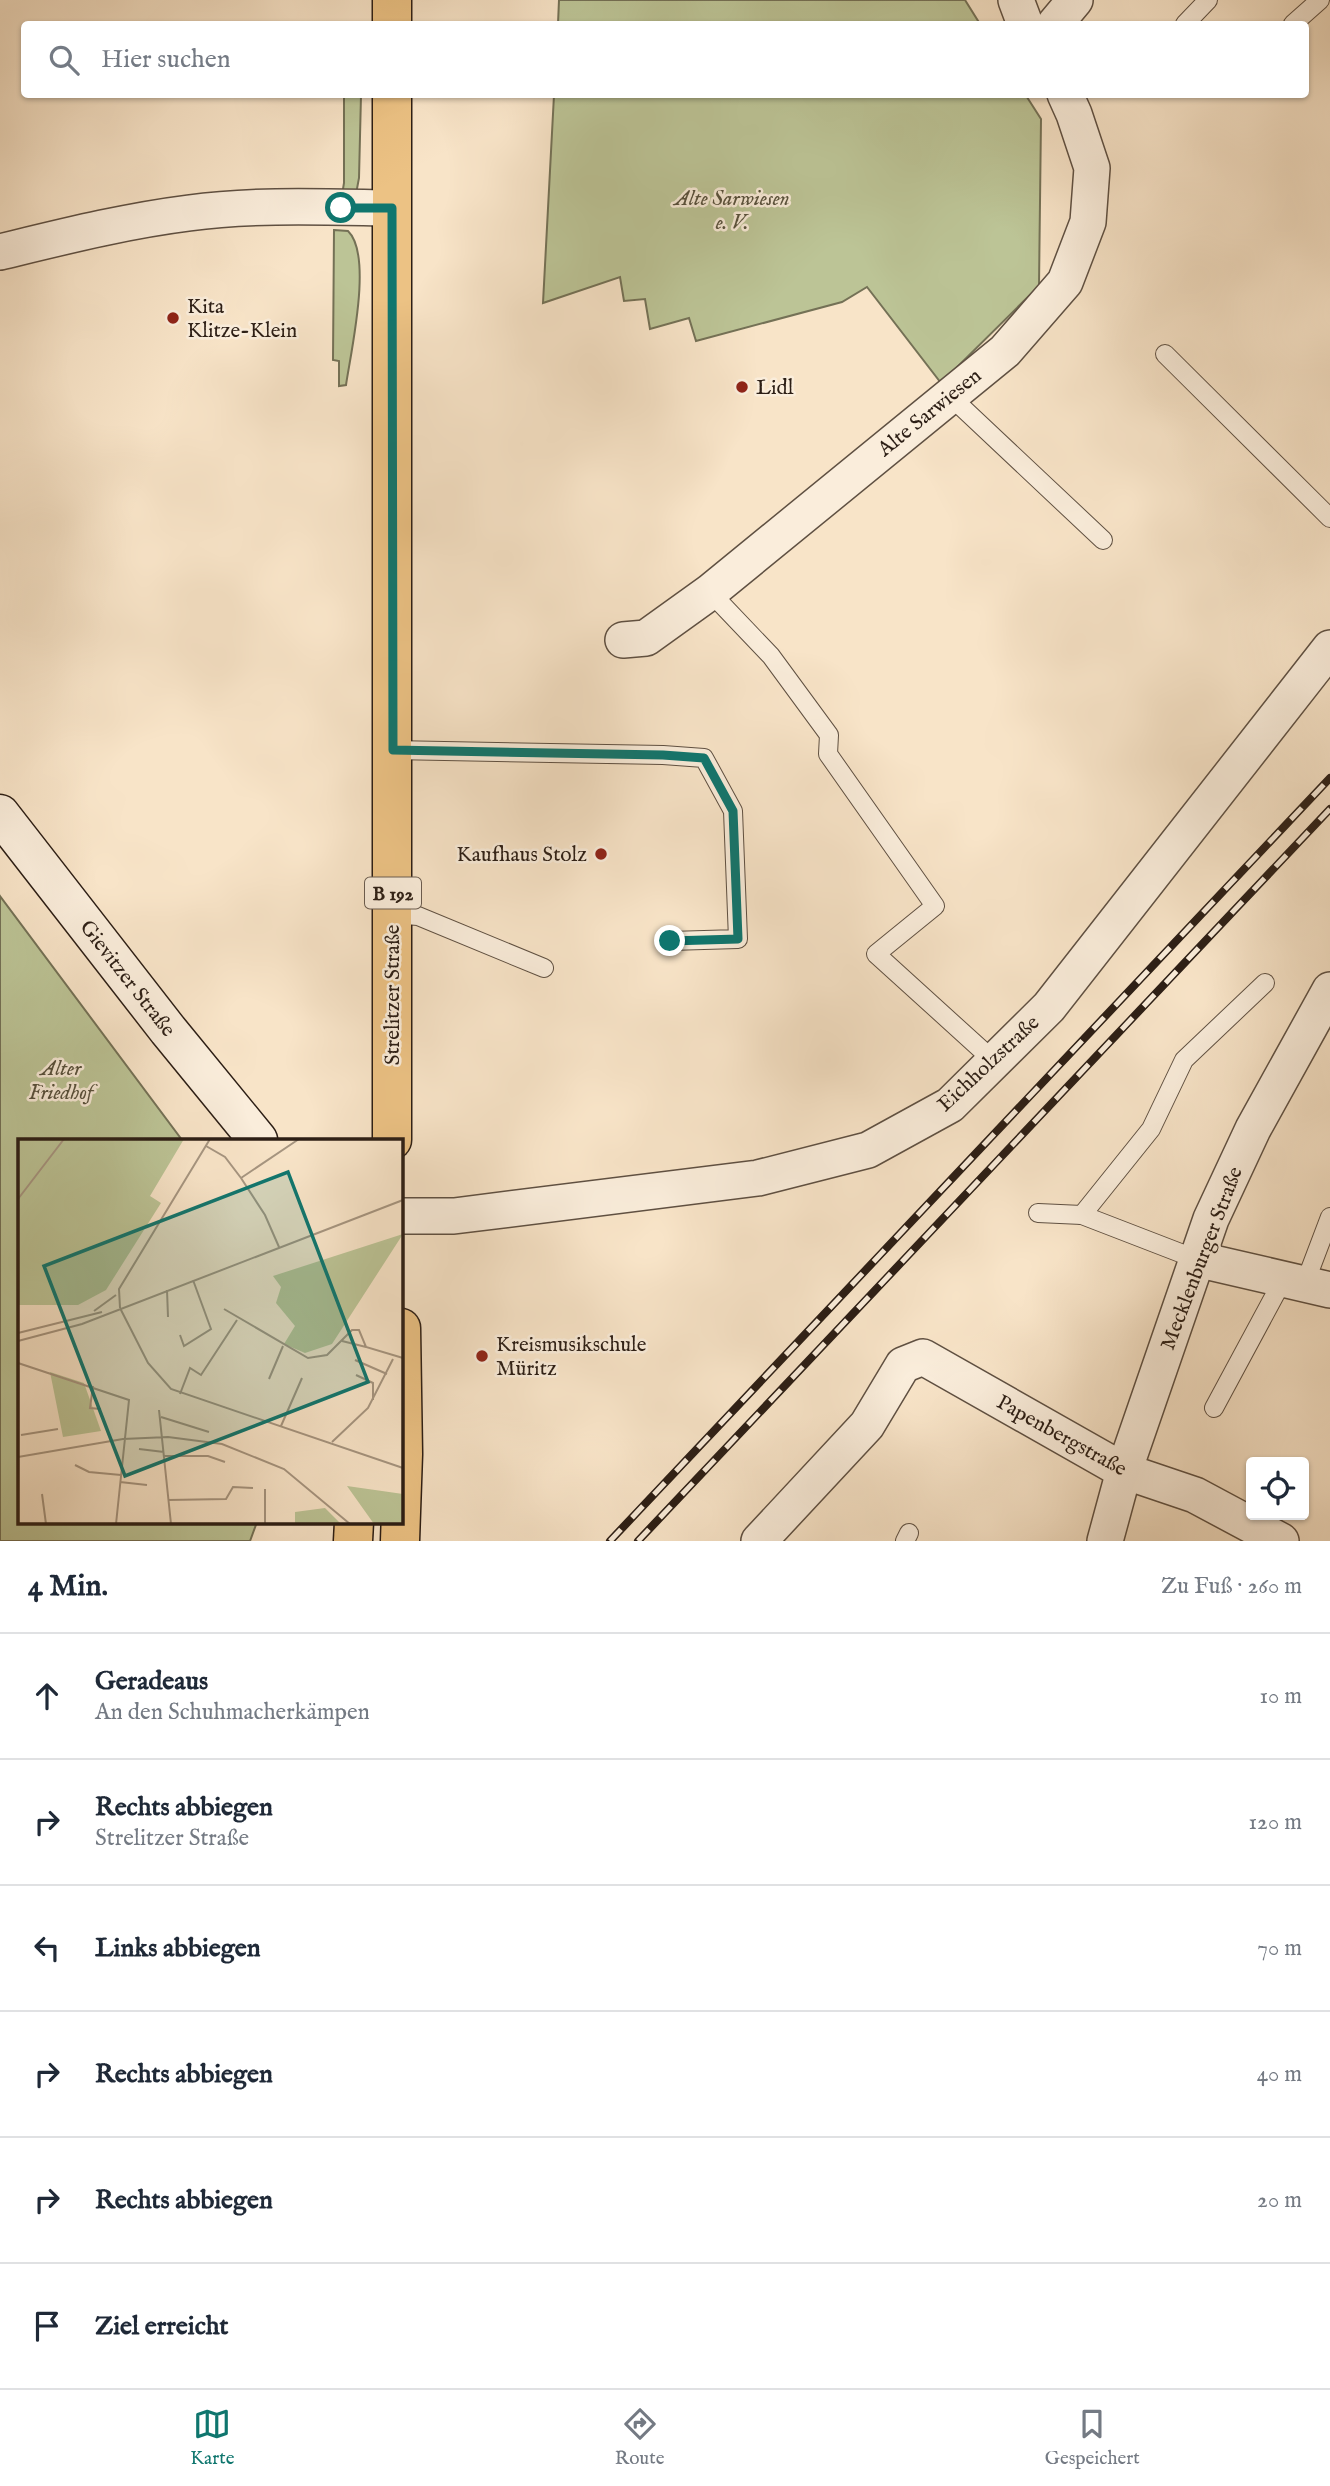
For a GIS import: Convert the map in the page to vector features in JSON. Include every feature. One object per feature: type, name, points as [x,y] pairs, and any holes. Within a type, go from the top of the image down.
[{"type":"main road","points":[[392,0],[392,21]]},
{"type":"main road","name":"Strelitzer Straße","points":[[392,98],[392,1139]]},
{"type":"main road","name":"Gievitzer Straße","points":[[0,814],[168,1030],[257,1139]]},
{"type":"main road","points":[[402,1391],[402,1483]]},
{"type":"street","points":[[1016,0],[1024,21]]},
{"type":"street","points":[[1057,21],[1074,0]]},
{"type":"street","name":"Alte Sarwiesen","points":[[622,640],[646,638],[710,592],[1005,351],[1065,282],[1088,222],[1092,168],[1067,98]]},
{"type":"street","points":[[0,252],[189,213],[233,209],[392,208]]},
{"type":"street","name":"Eichholzstraße","points":[[402,1216],[454,1216],[758,1178],[869,1150],[950,1105],[1049,1007],[1330,648]]},
{"type":"street","name":"Mecklenburger Straße","points":[[1105,1541],[1124,1471],[1211,1219],[1253,1129],[1330,990]]},
{"type":"street","points":[[1196,1259],[1306,1284]]},
{"type":"street","name":"Papenbergstraße","points":[[771,1537],[867,1425],[902,1365],[923,1357],[1124,1471],[1195,1496],[1281,1541]]},
{"type":"lane","points":[[1188,21],[1209,0]]},
{"type":"lane","points":[[1296,21],[1320,0]]},
{"type":"lane","points":[[1165,354],[1330,518]]},
{"type":"lane","points":[[950,396],[1103,540]]},
{"type":"lane","points":[[710,592],[771,656],[829,735],[828,754],[935,906],[876,954],[995,1062]]},
{"type":"lane","points":[[393,750],[704,758],[733,811],[738,939],[670,941]]},
{"type":"lane","points":[[393,914],[418,916],[544,968]]},
{"type":"lane","points":[[1082,1215],[1151,1129],[1184,1060],[1265,983]]},
{"type":"lane","points":[[1038,1213],[1082,1215],[1196,1259]]},
{"type":"lane","points":[[1214,1408],[1306,1284],[1330,1217]]},
{"type":"green space","points":[[559,0],[965,0],[978,21],[558,21]]},
{"type":"green space","points":[[344,98],[361,98],[359,178],[356,194],[342,195]]},
{"type":"green space","name":"Alte Sarwiesen e. V.","points":[[554,98],[1028,98],[1041,119],[1039,286],[941,383],[867,287],[842,302],[696,341],[689,318],[650,329],[645,299],[624,301],[620,277],[543,303]]},
{"type":"green space","points":[[334,230],[348,231],[355,243],[360,281],[346,385],[339,386],[339,361],[333,360]]},
{"type":"green space","name":"Alter Friedhof","points":[[0,896],[181,1139],[18,1139],[18,1524],[256,1524],[250,1541],[0,1541]]},
{"type":"railway","points":[[610,1541],[1330,778]]},
{"type":"railway","points":[[638,1541],[1330,809]]},
{"type":"place","name":"Kita Klitze-Klein","points":[[173,318]]},
{"type":"place","name":"Lidl","points":[[742,387]]},
{"type":"place","name":"Kaufhaus Stolz","points":[[601,854]]},
{"type":"place","name":"Kreismusikschule Müritz","points":[[482,1356]]},
{"type":"route","points":[[341,208],[392,208],[393,750],[704,758],[733,811],[738,939],[670,941]]}]
